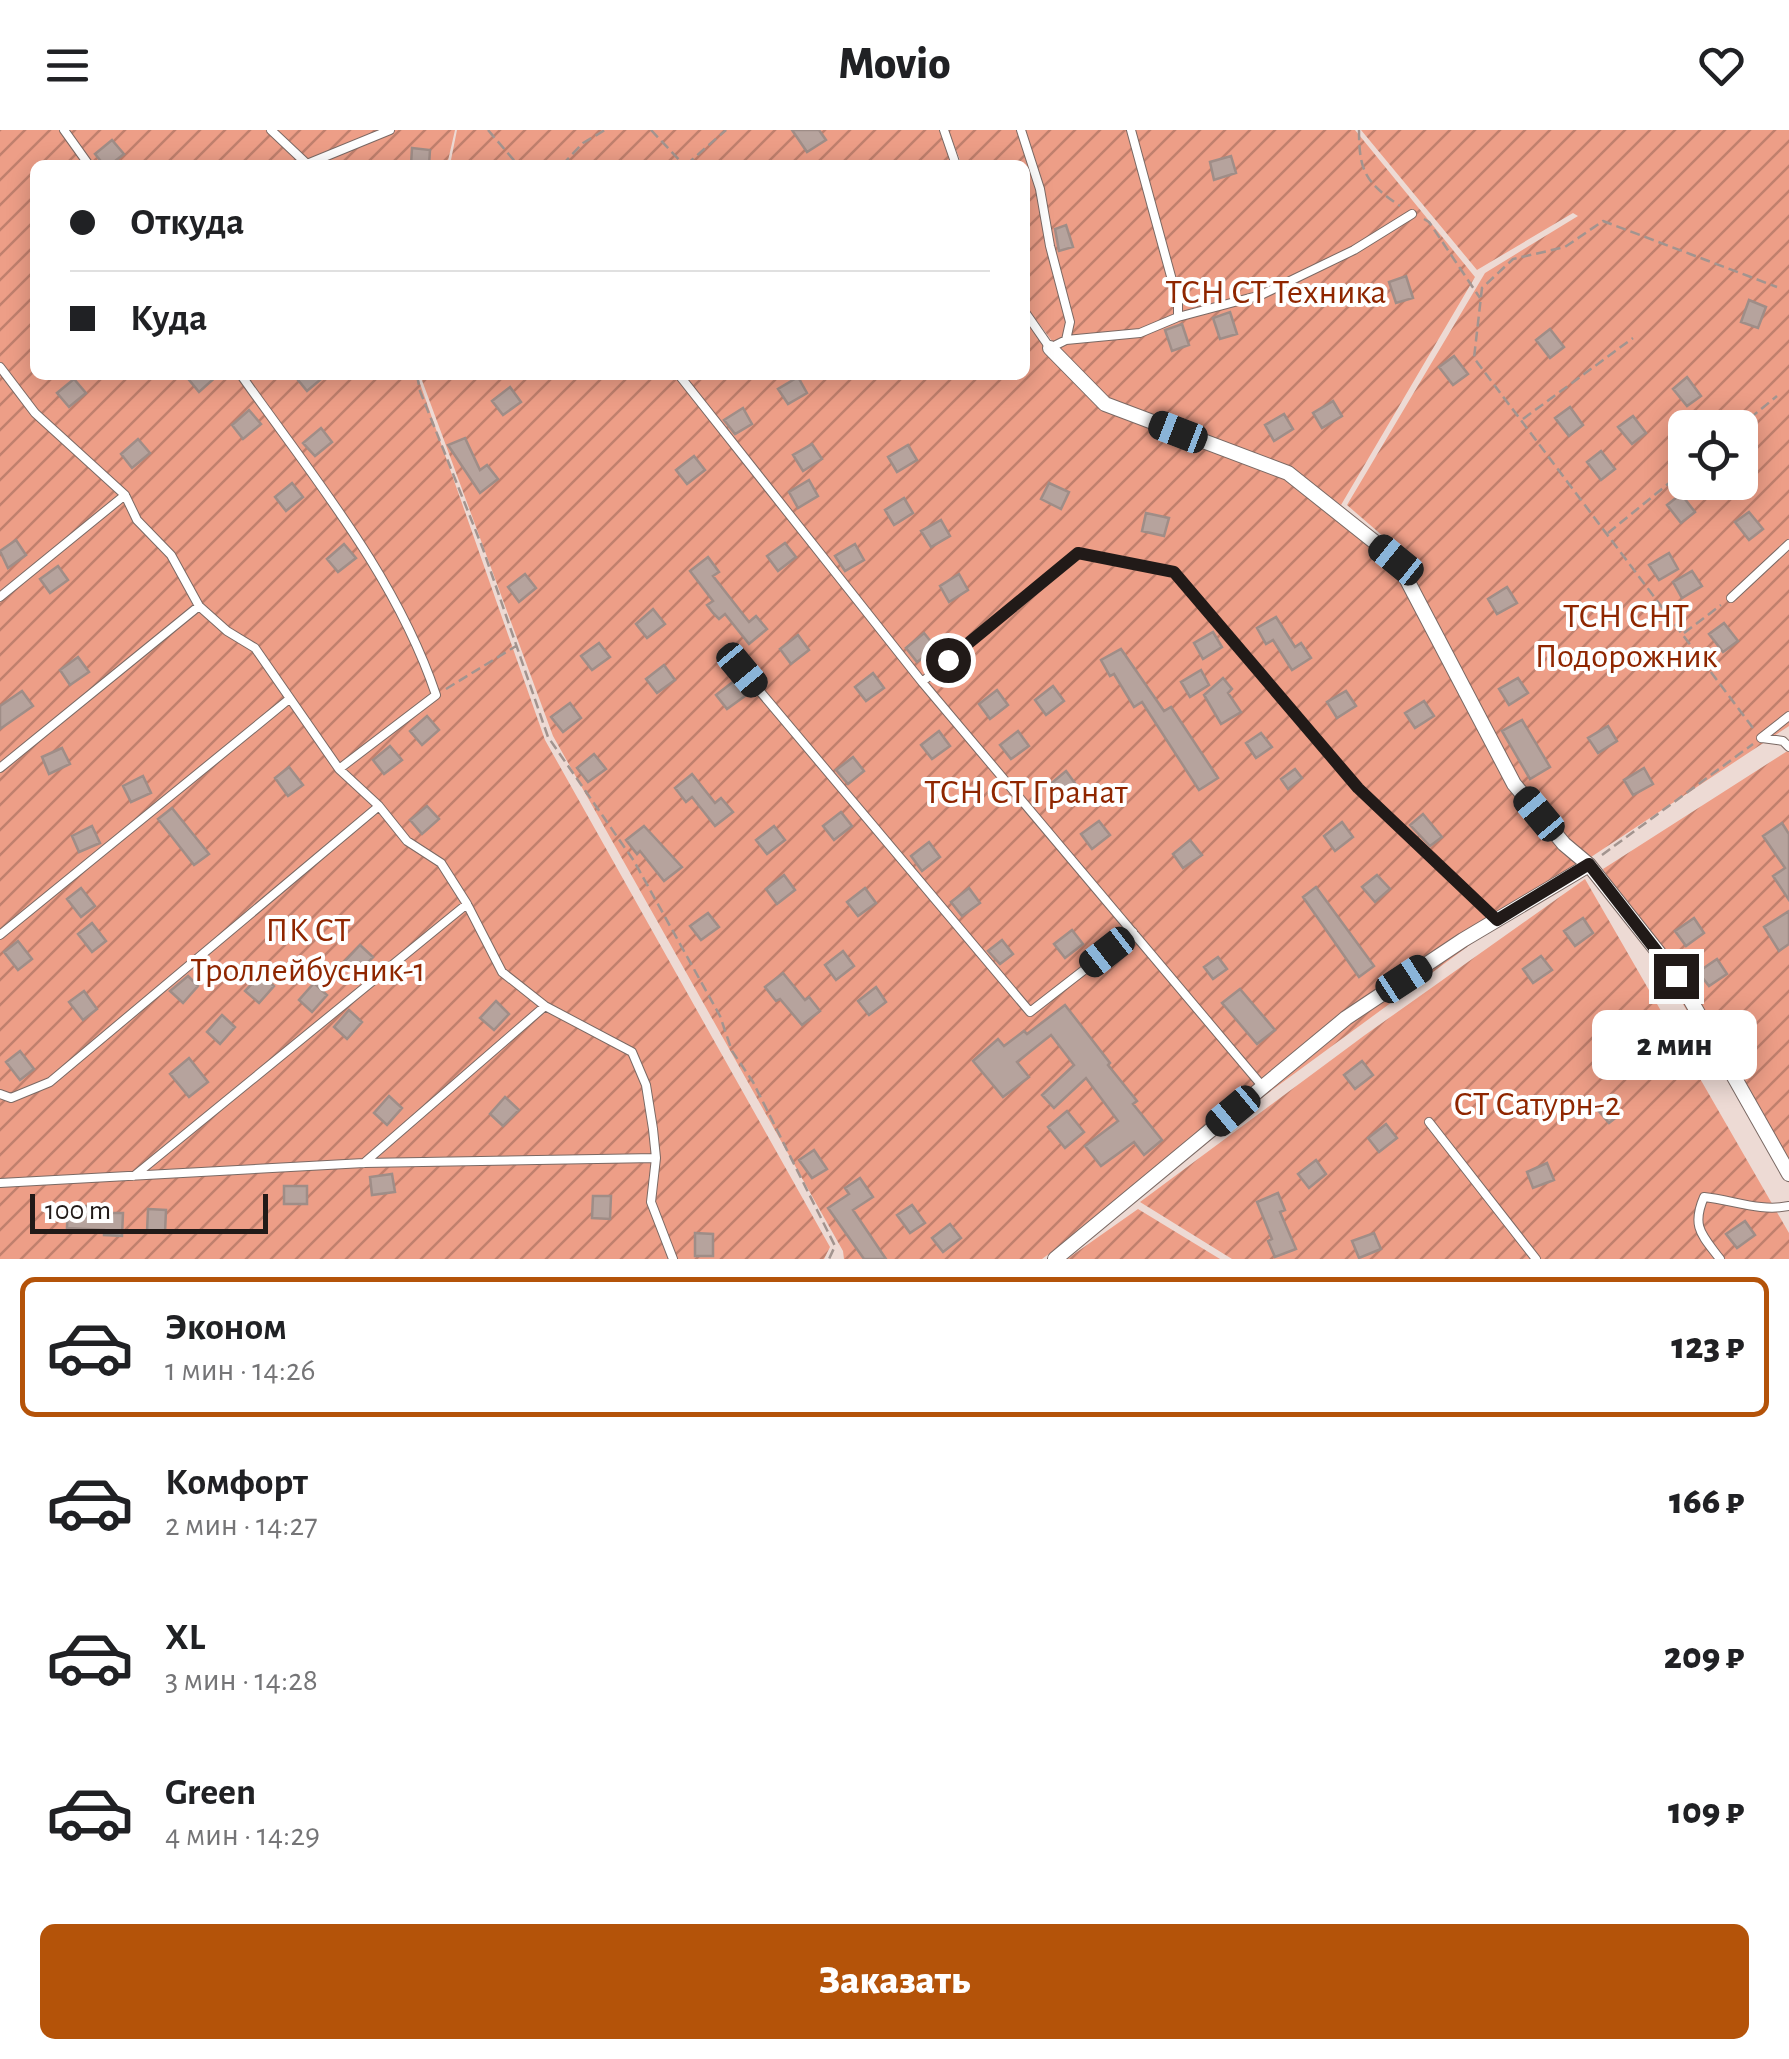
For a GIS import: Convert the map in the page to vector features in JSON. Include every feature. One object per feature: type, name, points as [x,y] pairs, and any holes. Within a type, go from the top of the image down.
[{"type":"street","points":[[1050,348],[1105,404],[1288,473],[1396,560],[1514,784],[1564,844],[1589,864],[1676,976],[1789,1174]]},
{"type":"street","points":[[1055,1259],[1346,1018],[1589,864]]},
{"type":"lane","points":[[64,130],[85,160]]},
{"type":"lane","points":[[271,130],[303,160]]},
{"type":"lane","points":[[317,160],[390,130]]},
{"type":"lane","points":[[944,130],[954,160]]},
{"type":"lane","points":[[1021,130],[1040,189],[1070,322],[1066,340]]},
{"type":"lane","points":[[1131,130],[1178,302],[1178,317]]},
{"type":"lane","points":[[1030,319],[1050,348],[1066,340],[1140,333],[1178,317],[1292,282],[1412,214]]},
{"type":"lane","points":[[0,367],[35,413],[125,495],[138,520],[171,556],[199,606],[227,632],[255,648],[340,770],[379,806],[407,841],[441,863],[502,972],[545,1006],[632,1052],[646,1085],[656,1158],[651,1202],[673,1259]]},
{"type":"lane","points":[[245,380],[371,558],[421,651],[436,695],[340,770]]},
{"type":"lane","points":[[683,380],[922,682],[1262,1086]]},
{"type":"lane","points":[[0,597],[125,495]]},
{"type":"lane","points":[[1730,598],[1789,544]]},
{"type":"lane","points":[[922,682],[1078,553],[1174,572],[1358,788],[1497,920]]},
{"type":"lane","points":[[0,768],[199,606]]},
{"type":"lane","points":[[742,670],[1030,1012],[1133,932]]},
{"type":"lane","points":[[0,935],[288,700]]},
{"type":"lane","points":[[1761,738],[1789,716]]},
{"type":"lane","points":[[1761,738],[1784,740],[1789,747]]},
{"type":"lane","points":[[0,1094],[11,1098],[50,1082],[379,806]]},
{"type":"lane","points":[[134,1176],[467,904]]},
{"type":"lane","points":[[364,1163],[545,1006]]},
{"type":"lane","points":[[1429,1122],[1536,1259]]},
{"type":"lane","points":[[0,1183],[364,1163],[656,1158]]},
{"type":"lane","points":[[1720,1259],[1700,1233],[1696,1215],[1704,1197],[1735,1200],[1768,1210],[1789,1206]]},
{"type":"path","points":[[488,130],[514,160]]},
{"type":"path","points":[[567,160],[583,143],[605,130]]},
{"type":"path","points":[[651,130],[680,160]]},
{"type":"path","points":[[691,160],[726,130]]},
{"type":"path","points":[[1360,130],[1360,162],[1378,191],[1429,222],[1481,299]]},
{"type":"path","points":[[1589,864],[1761,738],[1474,358],[1482,288],[1513,259],[1565,247],[1603,220],[1777,287]]},
{"type":"path","points":[[1522,420],[1633,338]]},
{"type":"path","points":[[417,380],[484,549],[548,738],[634,860],[720,1016],[732,1051],[754,1082],[835,1246],[829,1259]]},
{"type":"path","points":[[1758,412],[1777,396]]},
{"type":"path","points":[[1607,534],[1668,484]]},
{"type":"path","points":[[1682,634],[1730,598]]},
{"type":"path","points":[[436,695],[516,645]]},
{"type":"green space","name":"ПК СТ Троллейбусник-1","points":[[0,130],[455,130],[448,160],[30,160],[30,380],[419,380],[545,740],[830,1247],[824,1259],[0,1259]]},
{"type":"green space","points":[[457,130],[939,130],[950,160],[451,160]]},
{"type":"green space","name":"ТСН СТ Техника","points":[[948,130],[1355,130],[1475,277],[1341,505],[1294,471],[1111,400],[1058,349],[1030,312],[1030,160],[960,160]]},
{"type":"green space","name":"ТСН СНТ Подорожник","points":[[1361,130],[1789,130],[1789,726],[1588,859],[1517,782],[1399,550],[1347,505],[1485,273],[1578,216],[1573,213],[1477,270]]},
{"type":"green space","name":"ТСН СТ Гранат","points":[[1030,321],[1101,408],[1286,478],[1393,562],[1510,787],[1580,864],[1042,1259],[844,1259],[843,1251],[553,736],[422,380],[1030,380]]},
{"type":"green space","points":[[1789,750],[1789,1183],[1603,869]]},
{"type":"green space","name":"СТ Сатурн-2","points":[[1585,879],[1789,1233],[1789,1259],[1232,1259],[1140,1202],[1365,1035]]},
{"type":"green space","points":[[1138,1209],[1220,1259],[1067,1259]]},
{"type":"building","points":[[792,130],[819,130],[826,140],[807,152]]},
{"type":"building","points":[[112,140],[124,154],[116,160],[100,160],[95,154]]},
{"type":"building","points":[[412,148],[430,150],[429,160],[411,160]]},
{"type":"building","points":[[1231,156],[1236,173],[1214,180],[1210,162]]},
{"type":"building","points":[[1066,225],[1073,247],[1059,251],[1055,229]]},
{"type":"building","points":[[1406,276],[1413,298],[1396,303],[1389,282]]},
{"type":"building","points":[[1749,300],[1766,307],[1758,328],[1741,322]]},
{"type":"building","points":[[1230,312],[1237,334],[1220,339],[1213,318]]},
{"type":"building","points":[[1182,324],[1189,345],[1172,351],[1165,330]]},
{"type":"building","points":[[1550,329],[1564,347],[1550,358],[1536,340]]},
{"type":"building","points":[[1454,356],[1468,374],[1453,385],[1439,367]]},
{"type":"building","points":[[1687,377],[1701,396],[1687,406],[1673,389]]},
{"type":"building","points":[[75,380],[86,393],[69,407],[57,393]]},
{"type":"building","points":[[189,380],[212,380],[199,392]]},
{"type":"building","points":[[298,380],[320,380],[307,391]]},
{"type":"building","points":[[800,380],[807,393],[788,404],[778,389]]},
{"type":"building","points":[[510,387],[521,402],[503,415],[492,401]]},
{"type":"building","points":[[1333,401],[1342,416],[1322,428],[1313,413]]},
{"type":"building","points":[[1570,407],[1583,425],[1569,436],[1555,418]]},
{"type":"building","points":[[743,408],[752,424],[735,434],[724,420]]},
{"type":"building","points":[[249,410],[261,424],[243,439],[232,425]]},
{"type":"building","points":[[1284,414],[1293,429],[1274,441],[1265,425]]},
{"type":"building","points":[[1633,416],[1646,433],[1632,444],[1618,427]]},
{"type":"building","points":[[321,428],[332,442],[315,456],[303,443]]},
{"type":"building","points":[[465,438],[480,470],[487,465],[498,479],[480,493],[448,445]]},
{"type":"building","points":[[138,439],[150,453],[132,468],[121,454]]},
{"type":"building","points":[[812,444],[822,459],[803,471],[793,455]]},
{"type":"building","points":[[908,445],[917,460],[897,472],[888,457]]},
{"type":"building","points":[[1601,451],[1615,469],[1601,480],[1587,462]]},
{"type":"building","points":[[694,456],[705,470],[687,484],[676,470]]},
{"type":"building","points":[[809,480],[818,496],[798,508],[789,492]]},
{"type":"building","points":[[292,483],[303,497],[286,511],[275,497]]},
{"type":"building","points":[[1049,483],[1069,492],[1061,509],[1041,499]]},
{"type":"building","points":[[904,498],[913,513],[894,525],[885,510]]},
{"type":"building","points":[[1673,500],[1686,500],[1695,512],[1681,523],[1667,505]]},
{"type":"building","points":[[1749,512],[1763,529],[1749,540],[1735,522]]},
{"type":"building","points":[[1146,513],[1169,518],[1164,536],[1142,531]]},
{"type":"building","points":[[941,520],[950,536],[931,547],[921,531]]},
{"type":"building","points":[[16,540],[26,555],[8,568],[0,551]]},
{"type":"building","points":[[785,543],[796,557],[778,571],[767,556]]},
{"type":"building","points":[[344,544],[356,558],[338,572],[327,559]]},
{"type":"building","points":[[855,544],[864,560],[845,571],[835,556]]},
{"type":"building","points":[[1669,553],[1678,569],[1659,580],[1649,565]]},
{"type":"building","points":[[708,557],[719,572],[713,576],[749,622],[756,616],[767,629],[749,644],[725,614],[719,619],[713,613],[707,605],[713,601],[690,571]]},
{"type":"building","points":[[58,566],[68,580],[50,593],[40,579]]},
{"type":"building","points":[[1692,571],[1702,586],[1682,598],[1673,582]]},
{"type":"building","points":[[525,574],[536,588],[519,602],[508,587]]},
{"type":"building","points":[[959,574],[968,590],[949,602],[940,586]]},
{"type":"building","points":[[1507,587],[1517,603],[1497,614],[1488,599]]},
{"type":"building","points":[[653,609],[665,624],[647,638],[636,624]]},
{"type":"building","points":[[1276,617],[1295,647],[1301,643],[1311,658],[1292,670],[1273,640],[1266,644],[1257,628]]},
{"type":"building","points":[[1724,623],[1738,641],[1723,652],[1709,634]]},
{"type":"building","points":[[1213,632],[1222,647],[1203,659],[1194,643]]},
{"type":"building","points":[[924,633],[936,648],[917,662],[906,648]]},
{"type":"building","points":[[798,635],[809,650],[791,664],[780,649]]},
{"type":"building","points":[[599,643],[610,657],[592,670],[581,656]]},
{"type":"building","points":[[1121,649],[1164,711],[1171,707],[1218,778],[1199,790],[1142,702],[1134,707],[1114,674],[1110,676],[1101,660]]},
{"type":"building","points":[[78,657],[89,672],[70,685],[60,670]]},
{"type":"building","points":[[664,665],[675,680],[657,693],[646,679]]},
{"type":"building","points":[[1201,670],[1209,685],[1190,697],[1181,682]]},
{"type":"building","points":[[873,673],[884,688],[866,701],[855,687]]},
{"type":"building","points":[[1223,678],[1241,712],[1221,724],[1204,695]]},
{"type":"building","points":[[1518,678],[1528,693],[1509,705],[1499,689]]},
{"type":"building","points":[[734,681],[745,696],[727,709],[716,695]]},
{"type":"building","points":[[1053,686],[1064,701],[1046,715],[1035,700]]},
{"type":"building","points":[[997,690],[1008,705],[990,719],[979,704]]},
{"type":"building","points":[[22,691],[33,706],[0,729],[0,706]]},
{"type":"building","points":[[1346,691],[1356,706],[1337,718],[1327,702]]},
{"type":"building","points":[[1424,701],[1434,716],[1415,728],[1405,713]]},
{"type":"building","points":[[570,703],[581,718],[563,732],[551,717]]},
{"type":"building","points":[[427,716],[439,730],[422,745],[410,731]]},
{"type":"building","points":[[1522,720],[1550,767],[1530,779],[1502,731]]},
{"type":"building","points":[[1608,726],[1617,741],[1598,753],[1588,738]]},
{"type":"building","points":[[939,731],[950,746],[932,759],[921,745]]},
{"type":"building","points":[[1018,731],[1029,746],[1011,759],[1000,745]]},
{"type":"building","points":[[1261,733],[1272,747],[1256,758],[1246,743]]},
{"type":"building","points":[[390,746],[402,760],[384,774],[373,760]]},
{"type":"building","points":[[62,748],[70,764],[49,774],[42,757]]},
{"type":"building","points":[[594,754],[606,769],[588,782],[577,768]]},
{"type":"building","points":[[853,757],[864,771],[848,784],[836,770]]},
{"type":"building","points":[[289,767],[303,785],[288,796],[275,778]]},
{"type":"building","points":[[1644,768],[1653,784],[1633,795],[1624,780]]},
{"type":"building","points":[[1295,769],[1302,778],[1288,789],[1281,779]]},
{"type":"building","points":[[1066,771],[1077,786],[1059,800],[1048,786]]},
{"type":"building","points":[[692,774],[715,803],[721,798],[733,812],[715,826],[692,797],[686,802],[675,788]]},
{"type":"building","points":[[143,776],[151,793],[131,802],[123,786]]},
{"type":"building","points":[[427,806],[439,819],[422,834],[410,820]]},
{"type":"building","points":[[172,808],[209,854],[194,865],[158,819]]},
{"type":"building","points":[[841,812],[852,826],[834,840],[823,826]]},
{"type":"building","points":[[1423,814],[1442,837],[1430,846],[1410,825]]},
{"type":"building","points":[[1099,821],[1110,835],[1092,849],[1081,834]]},
{"type":"building","points":[[1342,822],[1353,837],[1335,851],[1324,836]]},
{"type":"building","points":[[1782,823],[1789,834],[1789,900],[1773,876],[1785,868],[1763,836]]},
{"type":"building","points":[[92,826],[100,843],[79,852],[72,836]]},
{"type":"building","points":[[644,826],[682,867],[664,881],[626,840]]},
{"type":"building","points":[[774,826],[785,840],[767,854],[756,840]]},
{"type":"building","points":[[1190,840],[1202,855],[1183,868],[1173,854]]},
{"type":"building","points":[[929,842],[940,857],[922,871],[911,856]]},
{"type":"building","points":[[784,875],[795,890],[777,904],[766,889]]},
{"type":"building","points":[[1377,875],[1390,889],[1375,902],[1362,887]]},
{"type":"building","points":[[1316,887],[1374,966],[1359,977],[1303,897]]},
{"type":"building","points":[[81,888],[95,906],[81,917],[67,899]]},
{"type":"building","points":[[865,888],[876,903],[858,916],[847,902]]},
{"type":"building","points":[[969,888],[980,903],[962,916],[951,902]]},
{"type":"building","points":[[1789,911],[1789,944],[1779,951],[1764,927]]},
{"type":"building","points":[[708,913],[719,927],[701,940],[690,926]]},
{"type":"building","points":[[1583,918],[1593,933],[1575,946],[1564,931]]},
{"type":"building","points":[[1694,918],[1704,933],[1686,946],[1675,931]]},
{"type":"building","points":[[92,923],[106,941],[92,952],[78,934]]},
{"type":"building","points":[[1072,930],[1083,944],[1065,958],[1054,944]]},
{"type":"building","points":[[1002,940],[1013,954],[1000,964],[988,951]]},
{"type":"building","points":[[18,941],[32,959],[18,970],[4,952]]},
{"type":"building","points":[[360,945],[373,957],[358,973],[345,961]]},
{"type":"building","points":[[843,951],[854,966],[836,980],[825,965]]},
{"type":"building","points":[[1541,956],[1552,970],[1533,983],[1523,969]]},
{"type":"building","points":[[1218,957],[1227,969],[1213,979],[1204,967]]},
{"type":"building","points":[[1717,959],[1727,974],[1709,986],[1698,972]]},
{"type":"building","points":[[783,973],[805,1000],[809,997],[820,1011],[802,1025],[765,987]]},
{"type":"building","points":[[261,974],[274,986],[259,1003],[245,991]]},
{"type":"building","points":[[188,976],[198,986],[183,1003],[170,991]]},
{"type":"building","points":[[314,983],[327,995],[312,1012],[299,1000]]},
{"type":"building","points":[[876,987],[886,1002],[869,1015],[858,1001]]},
{"type":"building","points":[[1240,989],[1275,1030],[1257,1044],[1222,1003]]},
{"type":"building","points":[[84,991],[97,1009],[83,1020],[69,1002]]},
{"type":"building","points":[[496,1001],[509,1014],[494,1030],[480,1018]]},
{"type":"building","points":[[1065,1005],[1162,1140],[1144,1155],[1134,1142],[1101,1166],[1085,1146],[1118,1121],[1086,1078],[1054,1108],[1042,1095],[1074,1065],[1051,1035],[1017,1062],[1029,1077],[1003,1097],[973,1061],[998,1039],[1004,1046]]},
{"type":"building","points":[[349,1010],[362,1022],[347,1039],[334,1027]]},
{"type":"building","points":[[222,1015],[235,1027],[220,1044],[207,1032]]},
{"type":"building","points":[[20,1051],[34,1069],[20,1080],[6,1062]]},
{"type":"building","points":[[189,1058],[208,1082],[189,1097],[170,1074]]},
{"type":"building","points":[[1362,1061],[1373,1075],[1355,1089],[1344,1075]]},
{"type":"building","points":[[389,1096],[402,1108],[387,1125],[374,1113]]},
{"type":"building","points":[[505,1097],[519,1110],[503,1126],[490,1114]]},
{"type":"building","points":[[1606,1100],[1619,1115],[1609,1123],[1596,1108]]},
{"type":"building","points":[[1067,1111],[1084,1132],[1065,1148],[1048,1127]]},
{"type":"building","points":[[1386,1124],[1397,1138],[1379,1152],[1368,1138]]},
{"type":"building","points":[[814,1150],[827,1169],[812,1178],[799,1160]]},
{"type":"building","points":[[1316,1160],[1326,1174],[1309,1188],[1298,1174]]},
{"type":"building","points":[[1547,1163],[1554,1180],[1533,1188],[1527,1172]]},
{"type":"building","points":[[392,1174],[395,1192],[372,1195],[370,1177]]},
{"type":"building","points":[[860,1178],[873,1197],[853,1210],[886,1259],[864,1259],[828,1208],[849,1194],[845,1188]]},
{"type":"building","points":[[284,1186],[307,1186],[307,1204],[284,1204]]},
{"type":"building","points":[[1278,1193],[1285,1210],[1280,1212],[1296,1249],[1275,1257],[1257,1202]]},
{"type":"building","points":[[593,1196],[611,1196],[610,1219],[592,1218]]},
{"type":"building","points":[[912,1205],[925,1223],[910,1233],[897,1215]]},
{"type":"building","points":[[68,1206],[86,1206],[86,1213],[123,1213],[122,1236],[104,1235],[104,1230],[67,1228]]},
{"type":"building","points":[[148,1209],[166,1210],[165,1233],[147,1232]]},
{"type":"building","points":[[1745,1221],[1755,1235],[1737,1248],[1726,1234]]},
{"type":"building","points":[[950,1224],[961,1238],[943,1252],[932,1238]]},
{"type":"building","points":[[695,1233],[713,1234],[713,1256],[695,1256]]},
{"type":"building","points":[[1374,1233],[1381,1249],[1359,1258],[1352,1241]]},
{"type":"route","points":[[948,660],[1078,553],[1174,572],[1358,788],[1497,920],[1589,864],[1676,976]]}]
